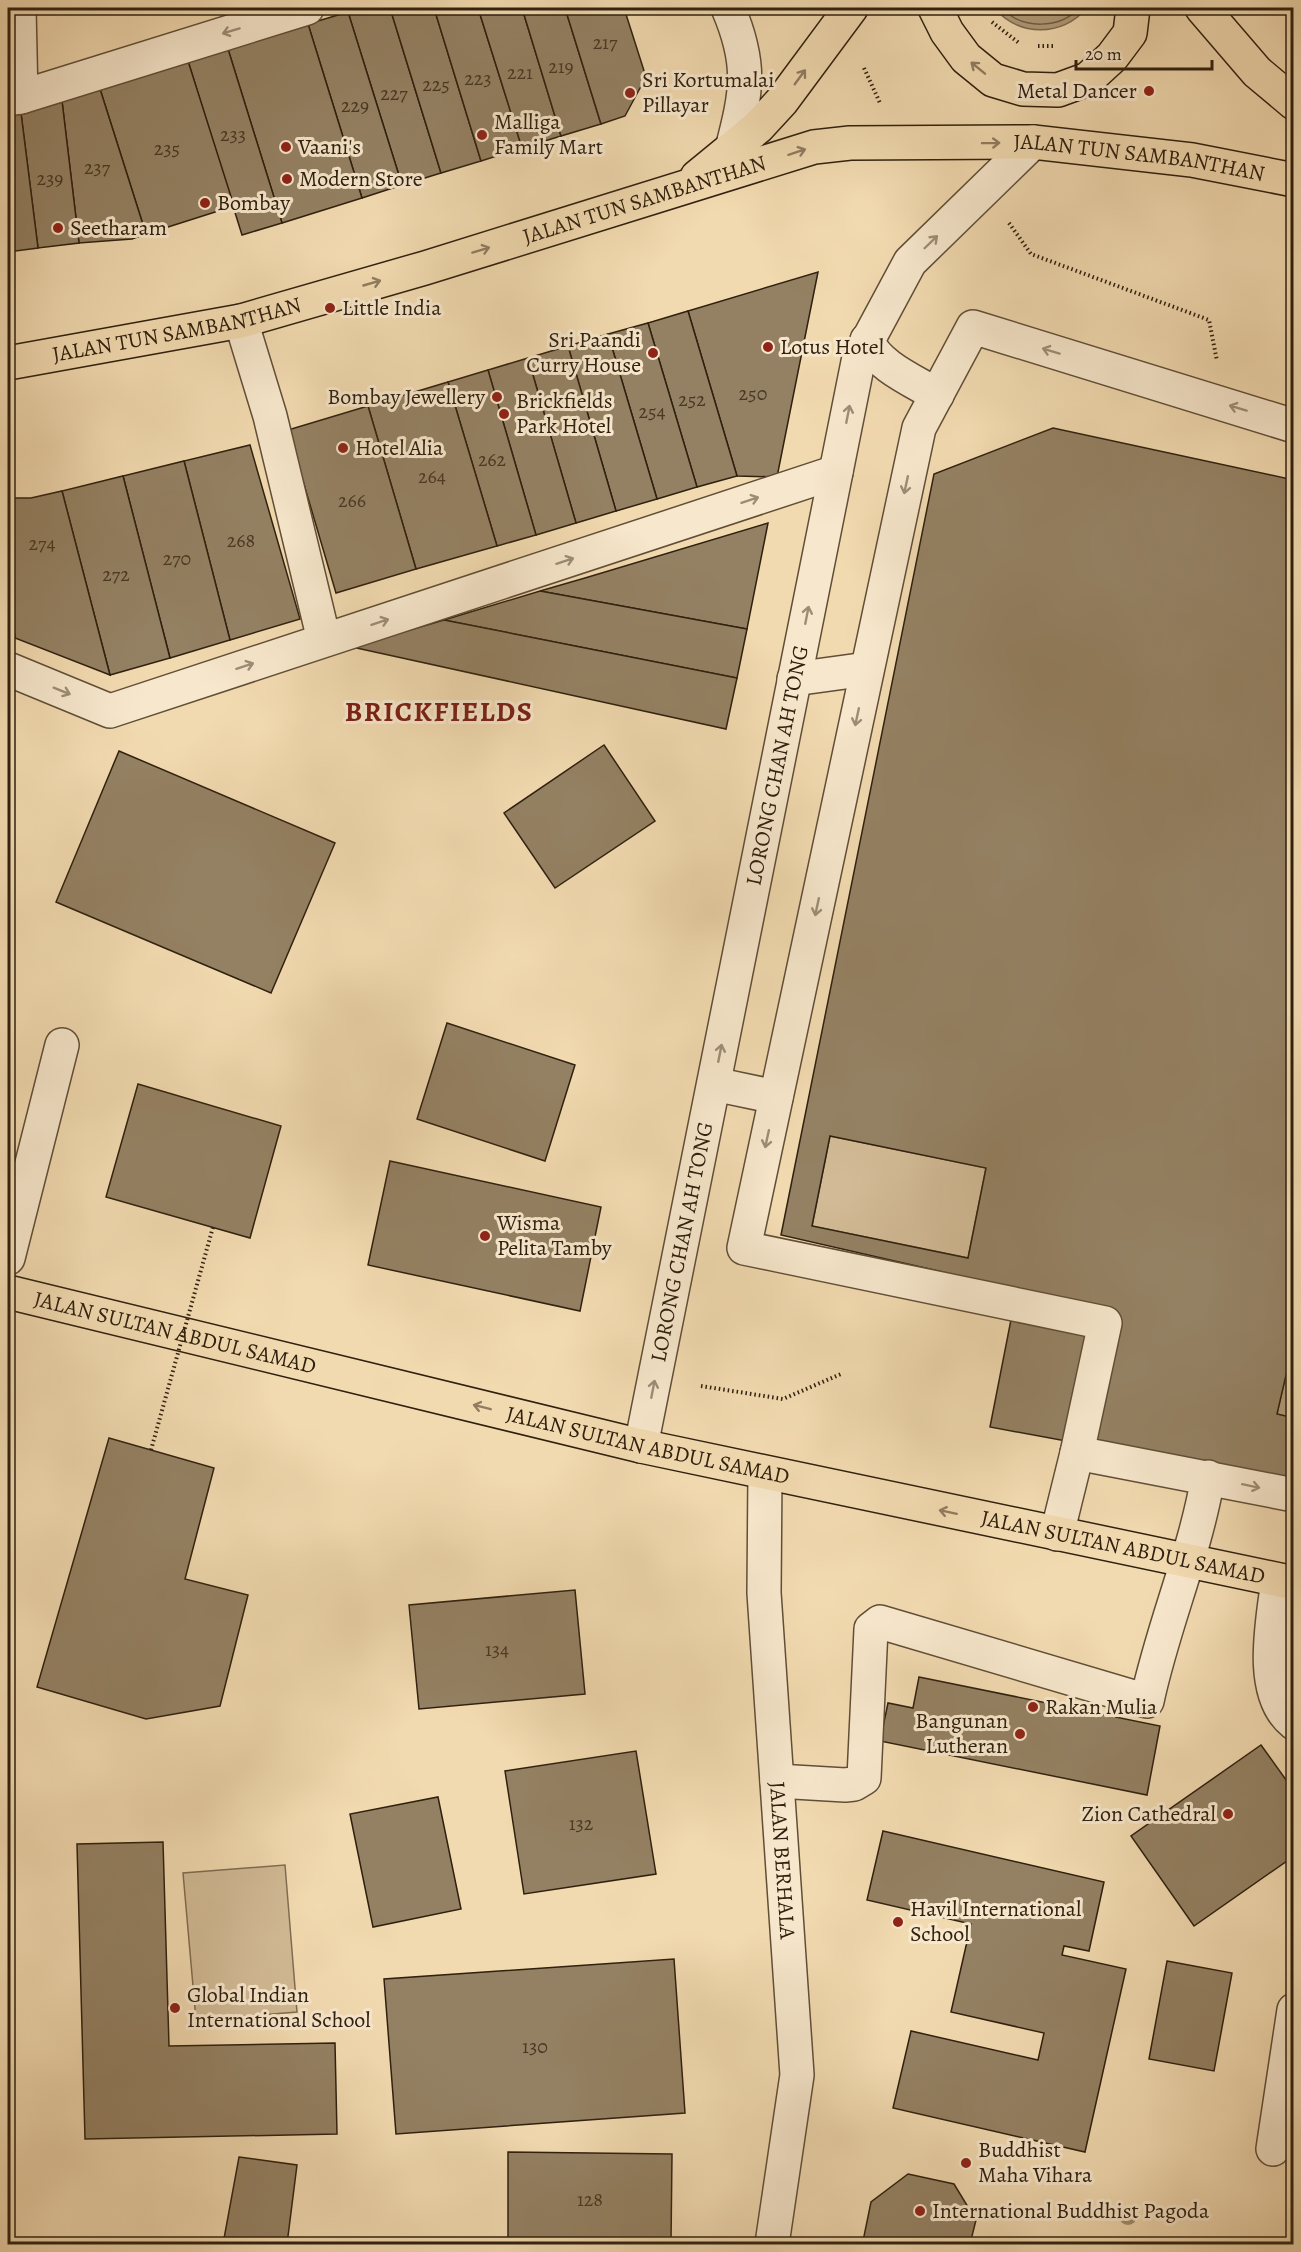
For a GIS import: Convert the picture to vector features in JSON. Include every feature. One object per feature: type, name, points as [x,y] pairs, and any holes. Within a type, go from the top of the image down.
[{"type":"main road","points":[[682,189],[758,127],[782,101],[851,8]]},
{"type":"main road","points":[[935,8],[946,32],[966,58],[993,80],[1023,89],[1058,90],[1088,79],[1112,57],[1130,33],[1133,8]]},
{"type":"main road","points":[[1202,8],[1257,72],[1293,103]]},
{"type":"main road","name":"JALAN TUN SAMBANTHAN","points":[[8,363],[241,321],[682,189],[814,147],[850,143],[1033,142],[1192,160],[1293,180]]},
{"type":"main road","name":"JALAN SULTAN ABDUL SAMAD","points":[[8,1292],[641,1446],[765,1474],[1286,1581]]},
{"type":"street","points":[[19,8],[14,98],[307,8]]},
{"type":"street","points":[[729,8],[746,58],[742,110],[732,149]]},
{"type":"street","name":"LORONG CHAN AH TONG","points":[[641,1446],[859,357],[910,262],[1033,142]]},
{"type":"street","points":[[241,321],[270,416],[324,640]]},
{"type":"street","points":[[1057,1534],[1105,1323],[744,1248],[867,669],[919,428],[974,327],[1293,426]]},
{"type":"street","points":[[867,340],[872,351],[891,367],[937,395]]},
{"type":"street","points":[[8,669],[110,711],[836,471]]},
{"type":"street","points":[[794,679],[867,669]]},
{"type":"street","points":[[8,1258],[62,1045]]},
{"type":"street","points":[[714,1084],[776,1097]]},
{"type":"street","points":[[1077,1453],[1293,1495]]},
{"type":"street","name":"JALAN BERHALA","points":[[765,1474],[764,1593],[797,2075],[772,2244]]},
{"type":"street","points":[[777,1781],[845,1785],[854,1784],[864,1778],[871,1629],[880,1622],[1147,1701],[1158,1652],[1201,1521],[1208,1478]]},
{"type":"street","points":[[1286,1581],[1269,1663],[1271,1679],[1285,1716],[1293,1723]]},
{"type":"street","points":[[1273,2149],[1293,2010]]},
{"type":"path","points":[[988,18],[1021,45]]},
{"type":"path","points":[[1031,45],[1060,46]]},
{"type":"path","points":[[864,68],[883,110]]},
{"type":"path","points":[[1005,218],[1031,254],[1209,320],[1226,405]]},
{"type":"path","points":[[151,1450],[213,1227]]},
{"type":"path","points":[[701,1386],[783,1399],[841,1374]]},
{"type":"shaded area","points":[[830,1136],[986,1168],[968,1258],[812,1226]]},
{"type":"shaded area","points":[[285,1865],[297,2012],[196,2020],[183,1873]]},
{"type":"water","points":[[994,8],[1087,8],[1077,18],[1065,24],[1040,30],[1016,24],[1004,18]]},
{"type":"water","points":[[1293,1341],[1293,1418],[1277,1414]]},
{"type":"building","points":[[362,8],[390,8],[441,173],[402,185],[348,12]]},
{"type":"building","points":[[390,8],[434,8],[481,161],[441,173]]},
{"type":"building","points":[[434,8],[478,8],[522,148],[481,161]]},
{"type":"building","points":[[478,8],[522,8],[561,136],[522,148]]},
{"type":"building","points":[[522,8],[565,8],[601,124],[561,136]]},
{"type":"building","points":[[565,8],[624,8],[646,77],[625,116],[601,124]]},
{"type":"building","points":[[348,12],[402,185],[362,198],[308,24]]},
{"type":"building","points":[[308,24],[362,198],[282,223],[228,49]]},
{"type":"building","points":[[228,49],[282,223],[242,235],[188,61]]},
{"type":"building","points":[[188,61],[234,206],[146,234],[100,89]]},
{"type":"building","points":[[100,89],[146,234],[132,239],[79,243],[62,101]]},
{"type":"building","points":[[62,101],[79,243],[38,248],[21,113]]},
{"type":"building","points":[[21,113],[38,248],[8,252],[8,114]]},
{"type":"building","points":[[818,272],[777,477],[737,476],[688,311]]},
{"type":"building","points":[[688,311],[737,476],[697,487],[648,323]]},
{"type":"building","points":[[648,323],[697,487],[657,499],[608,334]]},
{"type":"building","points":[[608,334],[657,499],[616,511],[568,346]]},
{"type":"building","points":[[568,346],[616,511],[576,523],[528,358]]},
{"type":"building","points":[[528,358],[576,523],[536,535],[488,370]]},
{"type":"building","points":[[488,370],[536,535],[497,546],[448,382]]},
{"type":"building","points":[[448,382],[497,546],[416,569],[368,406]]},
{"type":"building","points":[[368,406],[416,569],[336,593],[288,430]]},
{"type":"building","points":[[1053,428],[1294,480],[1294,1341],[1277,1414],[1294,1418],[1294,1483],[990,1427],[1017,1289],[781,1235],[934,474]],"holes":[[[830,1136],[986,1168],[968,1258],[812,1226]]]},
{"type":"building","points":[[250,445],[300,619],[230,640],[184,461]]},
{"type":"building","points":[[184,461],[230,640],[170,658],[123,476]]},
{"type":"building","points":[[123,476],[170,658],[110,675],[62,491]]},
{"type":"building","points":[[62,491],[110,675],[15,638],[8,587],[8,498],[31,498]]},
{"type":"building","points":[[768,523],[747,629],[540,591],[585,578]]},
{"type":"building","points":[[8,587],[15,638],[8,635]]},
{"type":"building","points":[[540,591],[747,629],[737,678],[444,620]]},
{"type":"building","points":[[444,620],[737,678],[726,729],[352,647]]},
{"type":"building","points":[[604,745],[655,821],[555,888],[504,813]]},
{"type":"building","points":[[119,751],[335,843],[271,993],[56,902]]},
{"type":"building","points":[[447,1023],[575,1065],[545,1161],[417,1119]]},
{"type":"building","points":[[138,1084],[281,1126],[250,1238],[106,1197]]},
{"type":"building","name":"Wisma Pelita Tamby","points":[[390,1161],[601,1207],[580,1311],[368,1265]]},
{"type":"building","points":[[109,1438],[214,1468],[185,1579],[248,1595],[220,1706],[146,1719],[37,1687]]},
{"type":"building","points":[[575,1590],[585,1694],[419,1709],[409,1605]]},
{"type":"building","name":"Bangunan Lutheran","points":[[919,1677],[1160,1726],[1147,1795],[880,1741],[888,1703],[913,1708]]},
{"type":"building","name":"Zion Cathedral","points":[[1261,1745],[1294,1791],[1294,1856],[1194,1926],[1131,1836]]},
{"type":"building","points":[[636,1751],[656,1874],[524,1894],[505,1771]]},
{"type":"building","points":[[438,1797],[461,1909],[373,1927],[350,1814]]},
{"type":"building","points":[[883,1831],[1104,1882],[1089,1951],[1064,1946],[1062,1955],[1126,1969],[1085,2152],[893,2108],[911,2031],[1038,2060],[1044,2033],[951,2012],[971,1924],[867,1900]]},
{"type":"building","points":[[163,1842],[169,2046],[335,2043],[337,2134],[85,2139],[77,1844]]},
{"type":"building","points":[[674,1959],[685,2113],[396,2134],[384,1979]]},
{"type":"building","points":[[1167,1961],[1232,1973],[1214,2071],[1149,2059]]},
{"type":"building","points":[[8,1976],[13,2027],[8,2027]]},
{"type":"building","points":[[508,2152],[672,2154],[671,2244],[508,2244]]},
{"type":"building","points":[[239,2157],[297,2165],[287,2244],[223,2244]]},
{"type":"building","name":"International Buddhist Pagoda","points":[[908,2174],[954,2184],[976,2220],[970,2244],[865,2244],[863,2241],[871,2202]]},
{"type":"place","name":"Metal Dancer","points":[[1149,91]]},
{"type":"place","name":"Sri Kortumalai Pillayar","points":[[630,93]]},
{"type":"place","name":"Malliga Family Mart","points":[[482,135]]},
{"type":"place","name":"Vaani's","points":[[286,147]]},
{"type":"place","name":"Modern Store","points":[[287,179]]},
{"type":"place","name":"Bombay","points":[[205,203]]},
{"type":"place","name":"Seetharam","points":[[58,228]]},
{"type":"place","name":"Little India","points":[[330,308]]},
{"type":"place","name":"Lotus Hotel","points":[[768,347]]},
{"type":"place","name":"Sri Paandi Curry House","points":[[653,353]]},
{"type":"place","name":"Bombay Jewellery","points":[[497,397]]},
{"type":"place","name":"Brickfields Park Hotel","points":[[504,414]]},
{"type":"place","name":"Hotel Alia","points":[[343,448]]},
{"type":"place","name":"Wisma Pelita Tamby","points":[[485,1236]]},
{"type":"place","name":"Rakan Mulia","points":[[1033,1707]]},
{"type":"place","name":"Bangunan Lutheran","points":[[1020,1734]]},
{"type":"place","name":"Zion Cathedral","points":[[1228,1814]]},
{"type":"place","name":"Havil International School","points":[[898,1922]]},
{"type":"place","name":"Global Indian International School","points":[[175,2008]]},
{"type":"place","name":"Buddhist Maha Vihara","points":[[966,2163]]},
{"type":"place","name":"International Buddhist Pagoda","points":[[920,2211]]},
{"type":"district","name":"BRICKFIELDS","points":[[439,712]]}]
